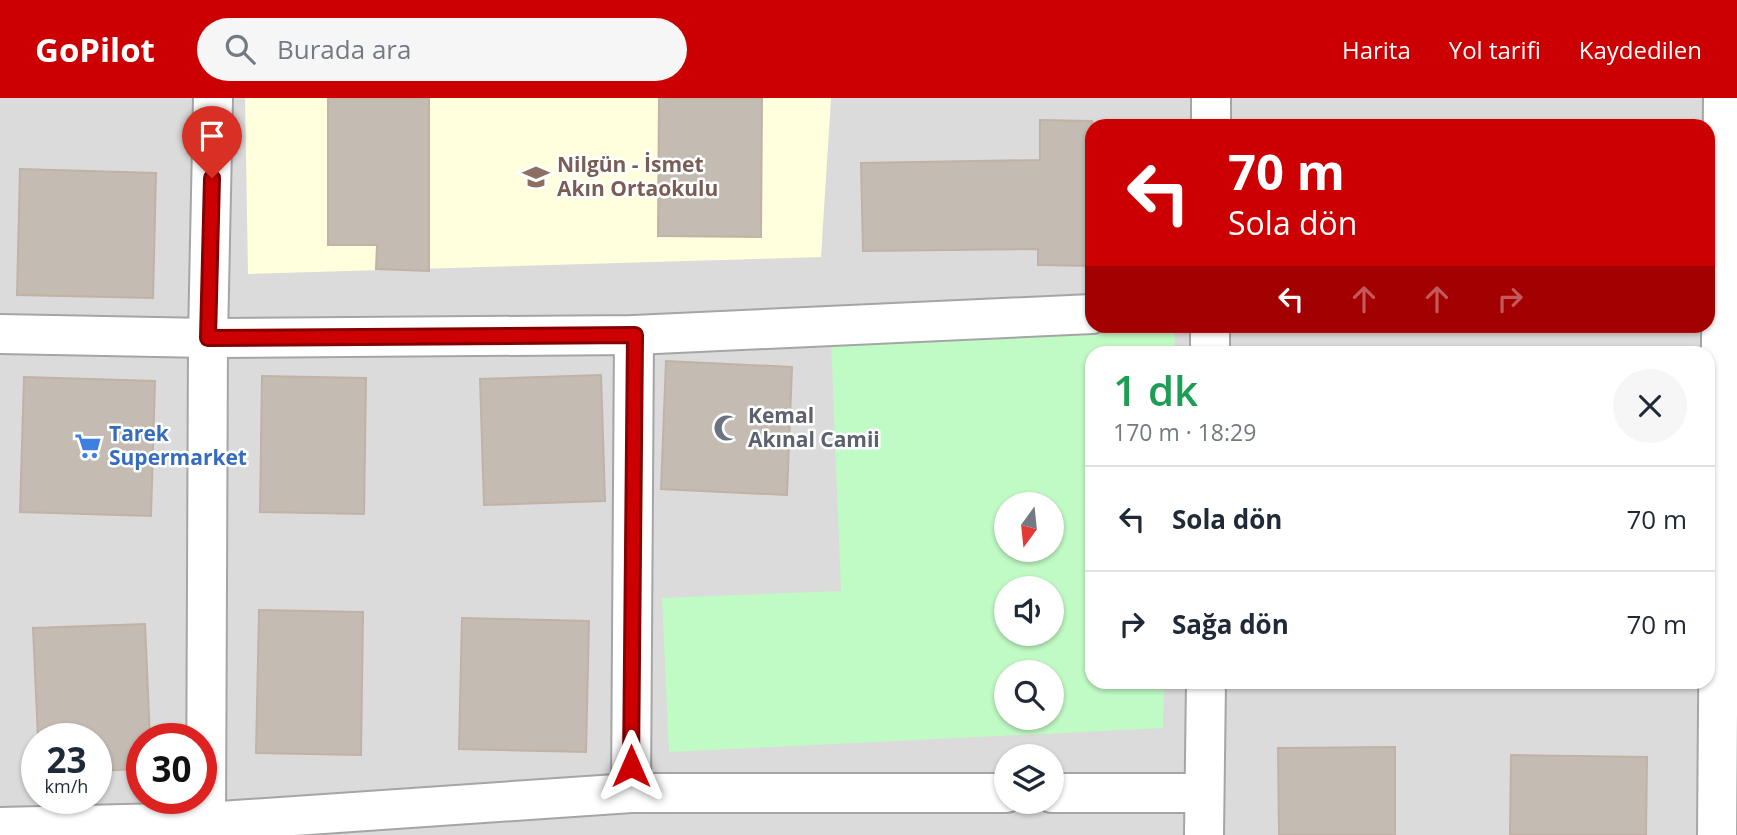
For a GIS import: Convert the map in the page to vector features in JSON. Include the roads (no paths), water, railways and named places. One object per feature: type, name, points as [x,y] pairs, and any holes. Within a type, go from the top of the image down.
[{"type":"street","points":[[206,822],[208,338],[213,98]]},
{"type":"street","points":[[1211,119],[1212,98]]},
{"type":"street","points":[[1717,835],[1723,98]]},
{"type":"street","points":[[0,334],[208,338],[635,335],[1085,314]]},
{"type":"street","points":[[631,793],[635,335]]},
{"type":"street","points":[[1204,835],[1206,689]]},
{"type":"street","points":[[1,821],[206,822],[631,793],[994,793]]},
{"type":"street","points":[[1064,793],[1204,793]]},
{"type":"place","name":"Nilgün - İsmet Akın Ortaokulu","points":[[536,177]]},
{"type":"place","name":"Kemal Akınal Camii","points":[[727,428]]},
{"type":"place","name":"Tarek Supermarket","points":[[88,446]]}]
